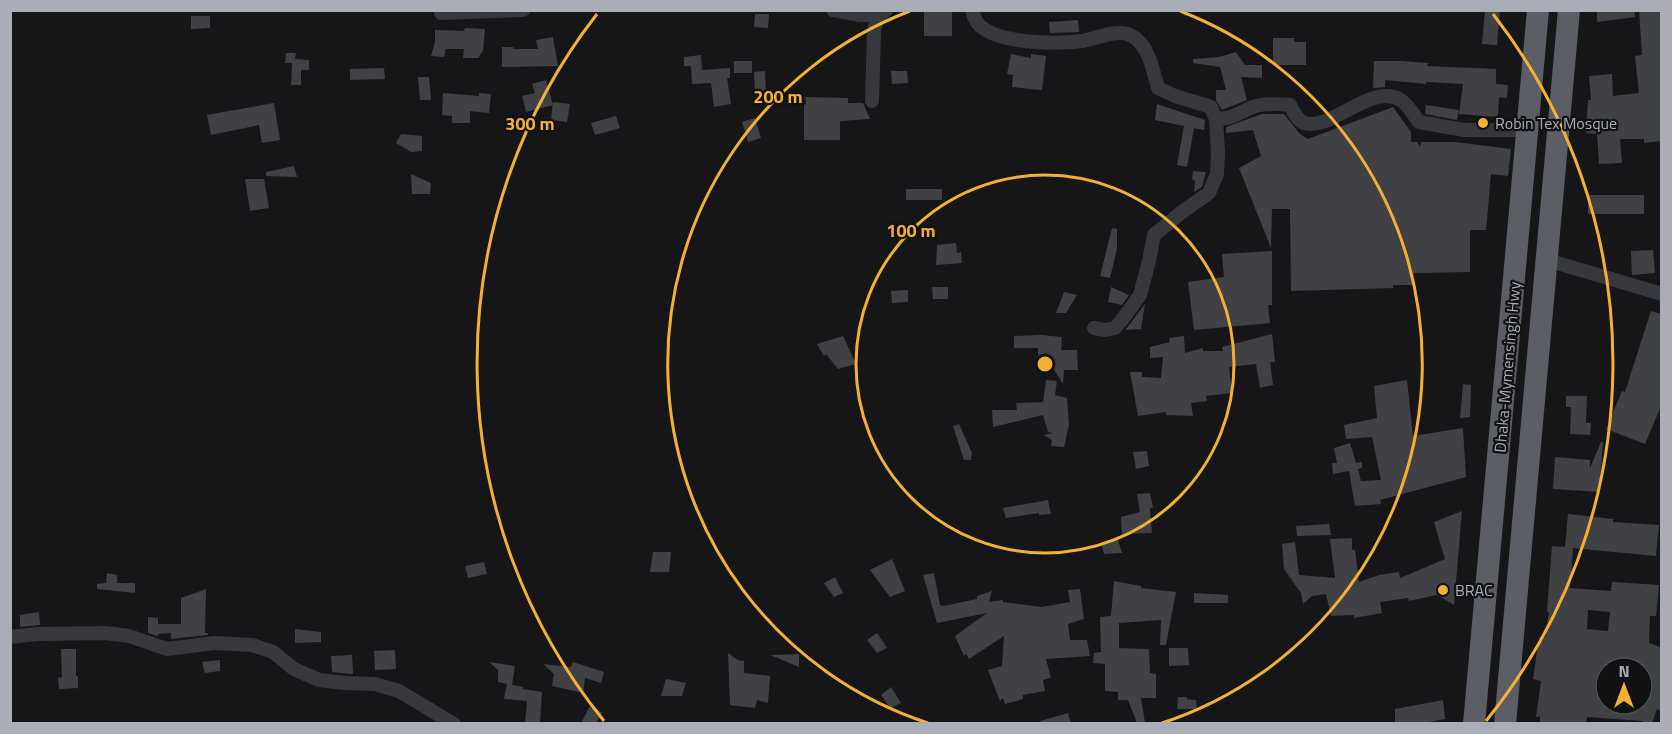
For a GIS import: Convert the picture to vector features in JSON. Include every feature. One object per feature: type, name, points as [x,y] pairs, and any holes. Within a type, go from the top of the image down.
[{"type":"highway","name":"Dhaka-Mymensingh Hwy","points":[[1474,723],[1538,10]]},
{"type":"highway","name":"Dhaka-Mymensingh Hwy","points":[[1505,723],[1569,10]]},
{"type":"street","points":[[441,13],[523,10]]},
{"type":"street","points":[[833,10],[860,15],[883,13]]},
{"type":"street","points":[[972,10],[975,21],[984,30],[1009,38],[1030,41],[1082,41],[1123,32],[1133,36],[1145,47],[1158,88],[1211,107],[1216,119],[1217,174],[1209,193],[1154,235],[1140,295],[1122,320],[1115,328],[1105,330],[1094,328]]},
{"type":"street","points":[[873,101],[874,31],[877,18],[883,13]]},
{"type":"street","points":[[1216,119],[1232,118],[1256,106],[1278,104],[1290,105],[1298,119],[1304,123],[1318,124],[1353,106],[1380,97],[1403,101],[1419,122],[1464,130],[1528,130]]},
{"type":"street","points":[[1547,260],[1662,294]]},
{"type":"street","points":[[10,637],[37,634],[106,633],[129,636],[167,649],[215,643],[252,645],[273,652],[294,669],[319,680],[375,684],[399,691],[454,723]]},
{"type":"building","points":[[924,10],[952,10],[952,36],[924,36]]},
{"type":"building","points":[[1485,10],[1500,10],[1497,45],[1482,44]]},
{"type":"building","points":[[1597,10],[1634,10],[1635,17],[1597,22]]},
{"type":"building","points":[[1639,10],[1660,10],[1662,141],[1644,143],[1644,139],[1620,139],[1622,163],[1599,164],[1597,134],[1586,133],[1588,100],[1591,100],[1589,76],[1612,74],[1613,96],[1639,93],[1635,56],[1642,55]]},
{"type":"building","points":[[755,14],[769,14],[768,28],[754,27]]},
{"type":"building","points":[[191,16],[210,16],[210,28],[191,29]]},
{"type":"building","points":[[1078,20],[1079,32],[1050,33],[1049,22]]},
{"type":"building","points":[[465,28],[485,29],[483,51],[478,58],[463,58],[464,49],[446,49],[444,57],[431,56],[435,42],[435,30],[464,31]]},
{"type":"building","points":[[553,37],[558,66],[502,67],[502,47],[538,49],[536,40]]},
{"type":"building","points":[[1273,38],[1294,38],[1294,42],[1306,42],[1306,65],[1273,65]]},
{"type":"building","points":[[1236,52],[1245,65],[1262,65],[1262,78],[1241,77],[1247,100],[1222,110],[1216,100],[1216,90],[1226,90],[1220,67],[1193,63],[1193,59],[1219,57]]},
{"type":"building","points":[[286,53],[296,53],[295,59],[309,60],[309,70],[301,70],[301,85],[291,85],[292,63],[285,63]]},
{"type":"building","points":[[1011,54],[1031,58],[1031,54],[1046,56],[1042,90],[1012,87],[1013,75],[1007,74]]},
{"type":"building","points":[[701,55],[702,70],[730,68],[730,78],[727,78],[731,104],[714,107],[711,83],[692,84],[691,66],[684,66],[684,57]]},
{"type":"building","points":[[734,61],[752,61],[752,73],[734,73]]},
{"type":"building","points":[[1374,61],[1496,69],[1496,84],[1508,85],[1507,98],[1499,97],[1498,117],[1459,114],[1463,84],[1426,82],[1426,84],[1385,80],[1385,87],[1373,88]]},
{"type":"building","points":[[384,68],[385,79],[350,80],[350,69]]},
{"type":"building","points":[[765,71],[766,93],[755,94],[754,72]]},
{"type":"building","points":[[891,71],[907,71],[908,83],[892,84]]},
{"type":"building","points":[[418,77],[429,77],[431,100],[420,100]]},
{"type":"building","points":[[546,80],[553,105],[526,112],[522,96],[535,93],[532,84]]},
{"type":"building","points":[[443,93],[479,96],[479,93],[491,94],[489,113],[470,111],[470,123],[452,123],[452,116],[442,115]]},
{"type":"building","points":[[805,97],[848,98],[848,103],[863,103],[870,119],[840,121],[840,140],[804,140]]},
{"type":"building","points":[[553,102],[570,104],[567,122],[551,120]]},
{"type":"building","points":[[274,103],[280,140],[262,143],[259,125],[211,135],[207,115]]},
{"type":"building","points":[[1157,104],[1205,120],[1204,130],[1194,128],[1187,167],[1177,165],[1184,126],[1155,120]]},
{"type":"building","points":[[1426,105],[1459,110],[1457,120],[1425,114]]},
{"type":"building","points":[[1393,107],[1411,132],[1411,142],[1417,142],[1420,147],[1421,142],[1455,142],[1511,149],[1508,176],[1491,174],[1486,230],[1470,230],[1470,272],[1414,273],[1415,285],[1393,285],[1393,288],[1291,291],[1290,209],[1272,209],[1271,248],[1239,168],[1261,156],[1253,130],[1226,133],[1226,127],[1262,114],[1284,114],[1300,134],[1308,139]]},
{"type":"building","points":[[616,116],[620,128],[595,135],[591,123]]},
{"type":"building","points":[[755,118],[761,138],[748,142],[742,122]]},
{"type":"building","points":[[401,134],[422,136],[422,151],[411,152],[396,143]]},
{"type":"building","points":[[294,166],[297,177],[266,176],[266,172]]},
{"type":"building","points":[[1193,171],[1206,172],[1202,187],[1194,192],[1195,181],[1192,179]]},
{"type":"building","points":[[411,174],[431,183],[430,194],[412,194]]},
{"type":"building","points":[[245,179],[264,179],[269,208],[250,211]]},
{"type":"building","points":[[906,189],[942,189],[942,200],[906,200]]},
{"type":"building","points":[[1588,195],[1644,195],[1644,214],[1588,214]]},
{"type":"building","points":[[1112,228],[1117,229],[1117,249],[1110,278],[1100,276]]},
{"type":"building","points":[[956,243],[957,253],[961,252],[962,263],[936,265],[937,245]]},
{"type":"building","points":[[1653,250],[1655,273],[1632,275],[1631,251]]},
{"type":"building","points":[[1272,251],[1272,305],[1268,305],[1270,323],[1194,330],[1188,282],[1224,277],[1222,254]]},
{"type":"building","points":[[932,287],[948,287],[948,299],[933,299]]},
{"type":"building","points":[[1111,287],[1129,295],[1122,305],[1108,302]]},
{"type":"building","points":[[908,290],[908,302],[892,303],[891,291]]},
{"type":"building","points":[[1064,292],[1077,295],[1066,313],[1056,313]]},
{"type":"building","points":[[1145,304],[1141,329],[1126,330],[1126,329]]},
{"type":"building","points":[[1651,311],[1662,314],[1662,404],[1645,444],[1606,429],[1622,391],[1625,392]]},
{"type":"building","points":[[1272,334],[1275,362],[1270,362],[1273,385],[1260,388],[1256,364],[1229,367],[1232,393],[1206,396],[1207,401],[1191,403],[1193,416],[1166,415],[1166,412],[1138,416],[1130,372],[1142,372],[1142,377],[1161,378],[1163,357],[1150,358],[1150,347],[1170,342],[1169,338],[1184,336],[1185,353],[1203,348],[1203,351],[1223,351],[1222,347]]},
{"type":"building","points":[[843,336],[856,364],[838,369],[826,354],[824,356],[817,344]]},
{"type":"building","points":[[1014,336],[1062,337],[1061,350],[1077,350],[1078,370],[1064,370],[1063,384],[1048,360],[1038,359],[1038,348],[1014,348]]},
{"type":"building","points":[[1046,380],[1057,381],[1055,395],[1067,398],[1069,425],[1064,447],[1051,446],[1052,440],[1044,435],[1053,433],[1048,432],[1043,415],[993,427],[992,410],[1017,410],[1016,403],[1043,402]]},
{"type":"building","points":[[1407,380],[1413,436],[1463,428],[1466,477],[1380,500],[1381,504],[1355,506],[1349,471],[1333,474],[1332,463],[1337,463],[1334,448],[1350,443],[1356,463],[1362,462],[1362,468],[1358,469],[1361,481],[1381,480],[1372,437],[1346,439],[1344,425],[1377,418],[1374,386]]},
{"type":"building","points":[[1463,384],[1471,385],[1470,417],[1460,418]]},
{"type":"building","points":[[1566,396],[1587,396],[1586,423],[1591,423],[1590,435],[1570,434],[1571,407],[1566,407]]},
{"type":"building","points":[[959,424],[972,453],[971,460],[964,460],[953,426]]},
{"type":"building","points":[[1603,442],[1599,492],[1553,489],[1555,457],[1590,460],[1590,468]]},
{"type":"building","points":[[1147,451],[1149,466],[1136,469],[1133,452]]},
{"type":"building","points":[[1150,493],[1153,508],[1150,508],[1152,533],[1122,534],[1121,517],[1140,512],[1137,494]]},
{"type":"building","points":[[1048,500],[1051,514],[1039,515],[1039,513],[1006,518],[1003,508]]},
{"type":"building","points":[[1462,511],[1454,605],[1437,595],[1409,601],[1408,598],[1380,602],[1382,613],[1354,618],[1354,615],[1331,616],[1326,594],[1312,596],[1303,604],[1301,593],[1284,569],[1282,544],[1295,542],[1299,575],[1335,578],[1330,539],[1352,538],[1352,550],[1355,550],[1359,582],[1379,575],[1399,572],[1400,578],[1445,559],[1434,522]]},
{"type":"building","points":[[1568,514],[1613,519],[1613,522],[1659,525],[1656,556],[1573,548],[1570,588],[1611,591],[1612,582],[1659,585],[1656,616],[1650,616],[1649,643],[1662,648],[1662,711],[1657,709],[1652,723],[1587,717],[1586,723],[1540,723],[1540,716],[1536,717],[1541,681],[1533,679],[1539,637],[1545,637],[1549,612],[1547,612],[1552,546],[1565,547]],"holes":[[[1588,610],[1610,612],[1608,631],[1587,629]]]},
{"type":"building","points":[[1329,524],[1331,535],[1297,536],[1296,526]]},
{"type":"building","points":[[1118,540],[1122,553],[1104,554],[1101,542]]},
{"type":"building","points":[[653,552],[671,552],[669,572],[650,572]]},
{"type":"building","points":[[892,559],[905,591],[890,597],[870,570]]},
{"type":"building","points":[[484,562],[487,574],[468,578],[465,566]]},
{"type":"building","points":[[107,573],[117,575],[117,583],[135,583],[135,593],[97,589],[97,584],[106,583]]},
{"type":"building","points":[[934,573],[940,605],[944,606],[977,599],[977,596],[992,591],[989,602],[1003,600],[1003,602],[1042,607],[1070,602],[1068,590],[1080,589],[1084,619],[1068,624],[1070,640],[1087,640],[1090,656],[1046,659],[1051,678],[1043,680],[1045,691],[1023,695],[1023,699],[1005,704],[1003,698],[1000,701],[988,670],[1002,666],[1004,636],[969,659],[966,654],[964,656],[955,636],[987,613],[937,623],[923,575]]},
{"type":"building","points":[[835,577],[843,593],[834,597],[824,583]]},
{"type":"building","points":[[1114,581],[1141,586],[1141,588],[1176,592],[1166,645],[1160,645],[1161,620],[1119,623],[1119,648],[1149,649],[1150,673],[1156,674],[1156,698],[1141,698],[1145,723],[1137,723],[1128,700],[1118,700],[1118,692],[1105,691],[1105,664],[1093,663],[1094,653],[1101,652],[1100,617],[1111,616]]},
{"type":"building","points":[[206,589],[205,633],[208,635],[171,639],[171,633],[158,634],[158,636],[148,633],[148,617],[158,618],[158,624],[181,624],[181,598]]},
{"type":"building","points":[[1194,593],[1228,595],[1228,603],[1194,603]]},
{"type":"building","points":[[39,612],[40,625],[20,627],[20,615]]},
{"type":"building","points":[[295,629],[321,632],[321,642],[295,643]]},
{"type":"building","points":[[877,633],[887,648],[877,653],[867,640]]},
{"type":"building","points":[[1169,648],[1188,648],[1189,665],[1169,666]]},
{"type":"building","points":[[61,649],[76,649],[78,688],[59,689],[58,678],[62,677]]},
{"type":"building","points":[[395,650],[396,669],[375,670],[374,651]]},
{"type":"building","points":[[728,653],[744,661],[744,673],[770,676],[768,703],[757,700],[755,708],[730,705]]},
{"type":"building","points":[[799,654],[799,667],[770,655]]},
{"type":"building","points":[[352,655],[353,674],[332,672],[331,656]]},
{"type":"building","points":[[220,660],[220,671],[205,673],[202,662]]},
{"type":"building","points":[[489,662],[515,666],[512,685],[542,692],[540,723],[525,723],[527,701],[504,699],[507,684],[498,682],[498,670]]},
{"type":"building","points":[[573,662],[604,672],[601,683],[585,678],[583,693],[552,686],[554,674],[543,664],[571,667]]},
{"type":"building","points":[[666,679],[686,683],[682,696],[661,696]]},
{"type":"building","points":[[891,687],[901,703],[890,708],[881,695]]},
{"type":"building","points":[[1178,697],[1196,700],[1197,709],[1177,709]]},
{"type":"building","points":[[1443,700],[1445,719],[1424,723],[1395,723],[1395,709]]},
{"type":"building","points":[[591,704],[602,713],[596,723],[581,723]]},
{"type":"building","points":[[1068,713],[1071,723],[1041,723],[1040,721]]},
{"type":"place","name":"Robin Tex Mosque","points":[[1483,123]]},
{"type":"place","name":"BRAC","points":[[1443,590]]}]
